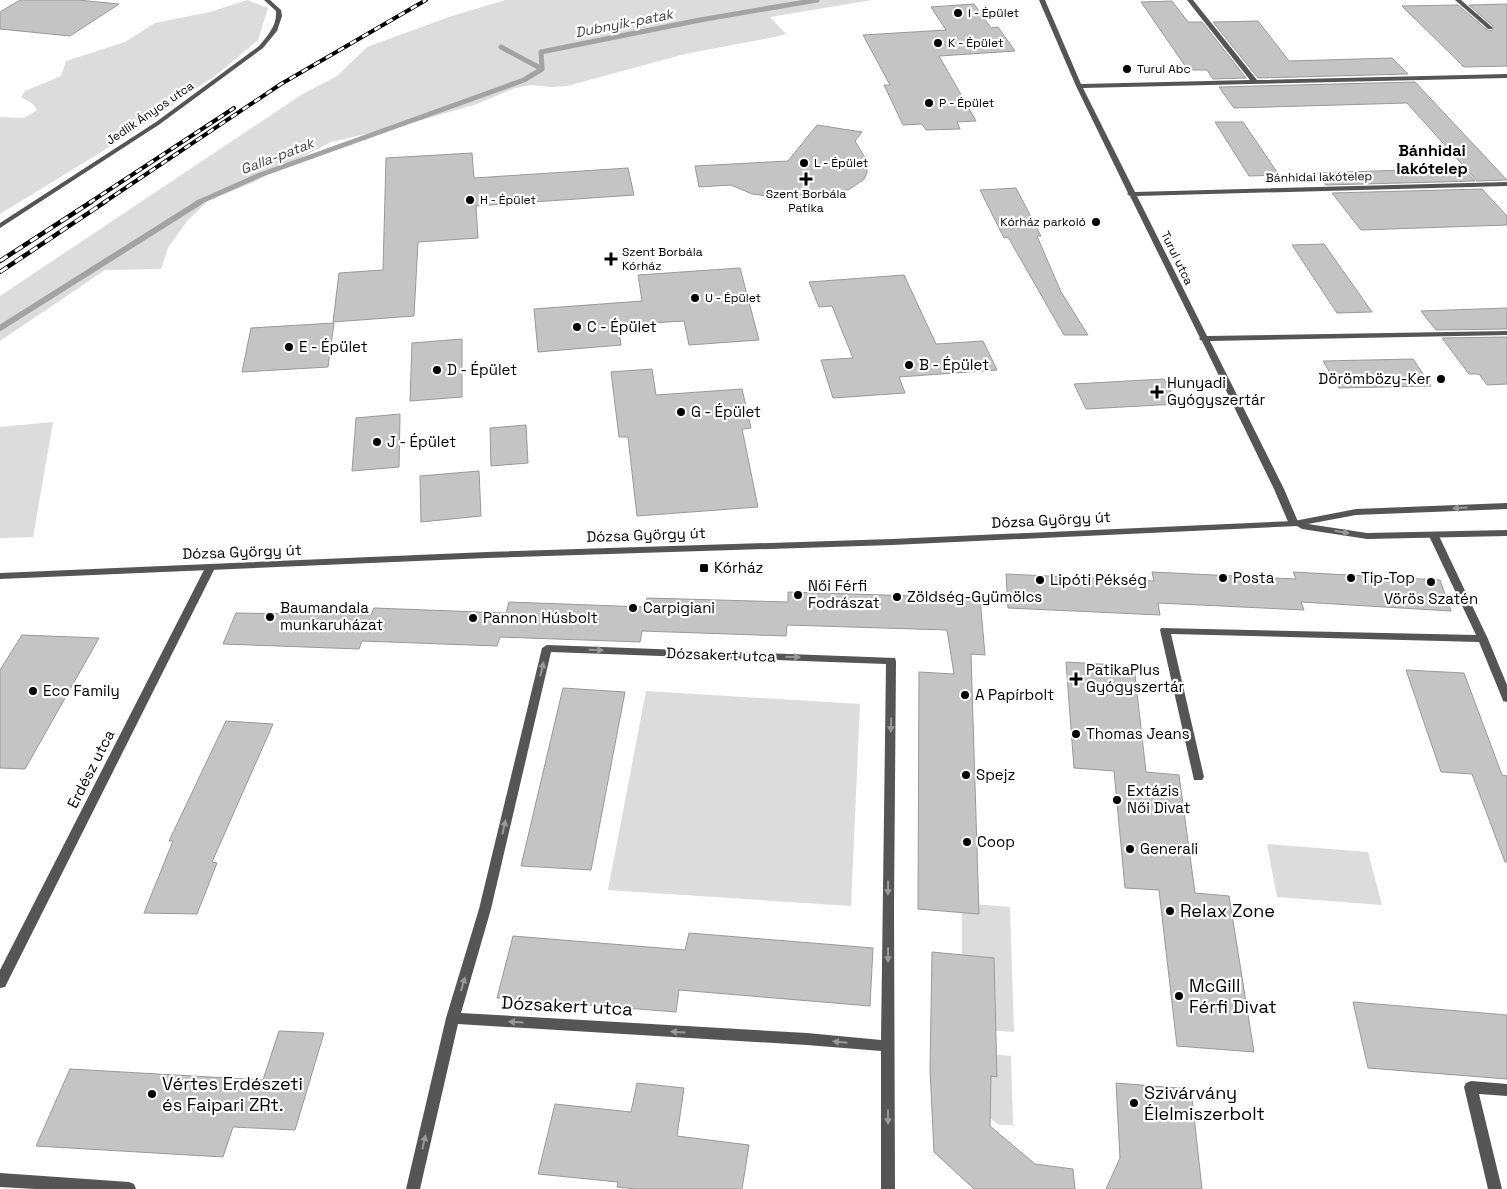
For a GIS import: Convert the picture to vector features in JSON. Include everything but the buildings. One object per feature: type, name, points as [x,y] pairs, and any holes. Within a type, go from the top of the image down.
[{"type":"street","name":"Jedlik Ányos utca","points":[[0,226],[158,123],[261,47],[274,32],[280,19],[279,11],[267,0]]},
{"type":"street","name":"Turul utca","points":[[1042,0],[1079,86],[1279,489],[1294,524]]},
{"type":"street","points":[[1190,0],[1255,82]]},
{"type":"street","points":[[1458,0],[1490,28]]},
{"type":"street","points":[[1079,86],[1507,76]]},
{"type":"street","name":"Bánhidai lakótelep","points":[[1132,194],[1507,184]]},
{"type":"street","points":[[1203,339],[1507,333]]},
{"type":"street","name":"Dózsa György út","points":[[0,576],[488,555],[902,542],[1294,524],[1356,512],[1507,506]]},
{"type":"street","name":"Dózsa György út","points":[[1294,524],[1367,536],[1507,533]]},
{"type":"street","points":[[1434,536],[1483,639],[1507,698]]},
{"type":"street","name":"Erdész utca","points":[[0,983],[210,568]]},
{"type":"street","points":[[1198,777],[1165,630],[1483,639]]},
{"type":"street","name":"Dózsakert utca","points":[[413,1189],[453,1018],[485,908],[547,648],[892,661],[888,906],[888,1189]]},
{"type":"street","name":"Dózsakert utca","points":[[453,1018],[807,1039],[889,1046]]},
{"type":"street","points":[[1495,1189],[1471,1087],[1507,1090]]},
{"type":"street","points":[[0,1180],[129,1189]]},
{"type":"shaded area","points":[[247,0],[268,8],[258,40],[220,72],[132,133],[0,214],[0,117],[24,118],[37,110],[33,104],[21,97],[25,91],[61,76],[66,61],[125,42],[155,23],[210,12]]},
{"type":"shaded area","points":[[505,0],[872,0],[770,17],[786,34],[775,37],[685,54],[567,86],[532,85],[515,88],[477,104],[405,125],[331,142],[254,182],[208,201],[187,221],[168,248],[161,269],[105,270],[0,341],[0,296],[301,95],[337,76],[367,47],[449,17]]},
{"type":"shaded area","points":[[53,422],[33,537],[0,538],[0,427]]},
{"type":"shaded area","points":[[646,691],[860,704],[851,906],[608,890]]},
{"type":"shaded area","points":[[1267,844],[1368,852],[1382,905],[1277,897]]},
{"type":"shaded area","points":[[962,903],[1010,907],[1014,1032],[962,1028]]},
{"type":"shaded area","points":[[966,1052],[1011,1056],[1013,1125],[999,1125],[967,1100]]},
{"type":"waterway","name":"Dubnyik-patak","points":[[542,69],[541,52],[700,20],[817,0]]},
{"type":"waterway","name":"Galla-patak","points":[[501,47],[542,69]]},
{"type":"waterway","name":"Galla-patak","points":[[197,203],[260,175],[524,80],[542,69]]},
{"type":"waterway","name":"Galla-patak","points":[[0,328],[200,202]]},
{"type":"railway","points":[[103,203],[281,84],[426,0]]},
{"type":"railway","points":[[89,203],[234,108]]},
{"type":"railway","points":[[0,261],[91,202]]},
{"type":"railway","points":[[0,272],[105,202]]},
{"type":"place","name":"I - Épület","points":[[958,13]]},
{"type":"place","name":"K - Épület","points":[[938,43]]},
{"type":"place","name":"Turul Abc","points":[[1127,69]]},
{"type":"place","name":"P - Épület","points":[[929,103]]},
{"type":"place","name":"L - Épület","points":[[804,163]]},
{"type":"place","name":"Szent Borbála Patika","points":[[806,179]]},
{"type":"place","name":"H - Épület","points":[[470,200]]},
{"type":"place","name":"Kórház parkoló","points":[[1096,222]]},
{"type":"place","name":"Szent Borbála Kórház","points":[[611,259]]},
{"type":"place","name":"U - Épület","points":[[695,298]]},
{"type":"place","name":"C - Épület","points":[[577,327]]},
{"type":"place","name":"E - Épület","points":[[289,347]]},
{"type":"place","name":"B - Épület","points":[[909,365]]},
{"type":"place","name":"D - Épület","points":[[437,370]]},
{"type":"place","name":"Dörömbözy-Ker","points":[[1441,379]]},
{"type":"place","name":"Hunyadi Gyógyszertár","points":[[1157,392]]},
{"type":"place","name":"G - Épület","points":[[681,412]]},
{"type":"place","name":"J - Épület","points":[[377,442]]},
{"type":"place","name":"Kórház","points":[[704,568]]},
{"type":"place","name":"Posta","points":[[1223,578]]},
{"type":"place","name":"Tip-Top","points":[[1351,578]]},
{"type":"place","name":"Lipóti Pékség","points":[[1040,580]]},
{"type":"place","name":"Vörös Szatén","points":[[1431,582]]},
{"type":"place","name":"Női Férfi Fodrászat","points":[[798,595]]},
{"type":"place","name":"Zöldség-Gyümölcs","points":[[897,597]]},
{"type":"place","name":"Carpigiani","points":[[633,608]]},
{"type":"place","name":"Baumandala munkaruházat","points":[[270,617]]},
{"type":"place","name":"Pannon Húsbolt","points":[[473,618]]},
{"type":"place","name":"PatikaPlus Gyógyszertár","points":[[1076,679]]},
{"type":"place","name":"Eco Family","points":[[33,691]]},
{"type":"place","name":"A Papírbolt","points":[[965,695]]},
{"type":"place","name":"Thomas Jeans","points":[[1076,734]]},
{"type":"place","name":"Spejz","points":[[966,775]]},
{"type":"place","name":"Extázis Női Divat","points":[[1117,800]]},
{"type":"place","name":"Coop","points":[[967,842]]},
{"type":"place","name":"Generali","points":[[1130,849]]},
{"type":"place","name":"Relax Zone","points":[[1170,911]]},
{"type":"place","name":"McGill Férfi Divat","points":[[1179,996]]},
{"type":"place","name":"Vértes Erdészeti és Faipari ZRt.","points":[[152,1094]]},
{"type":"place","name":"Szivárvány Élelmiszerbolt","points":[[1134,1103]]},
{"type":"district","name":"Bánhidai lakótelep","points":[[1432,159]]}]
